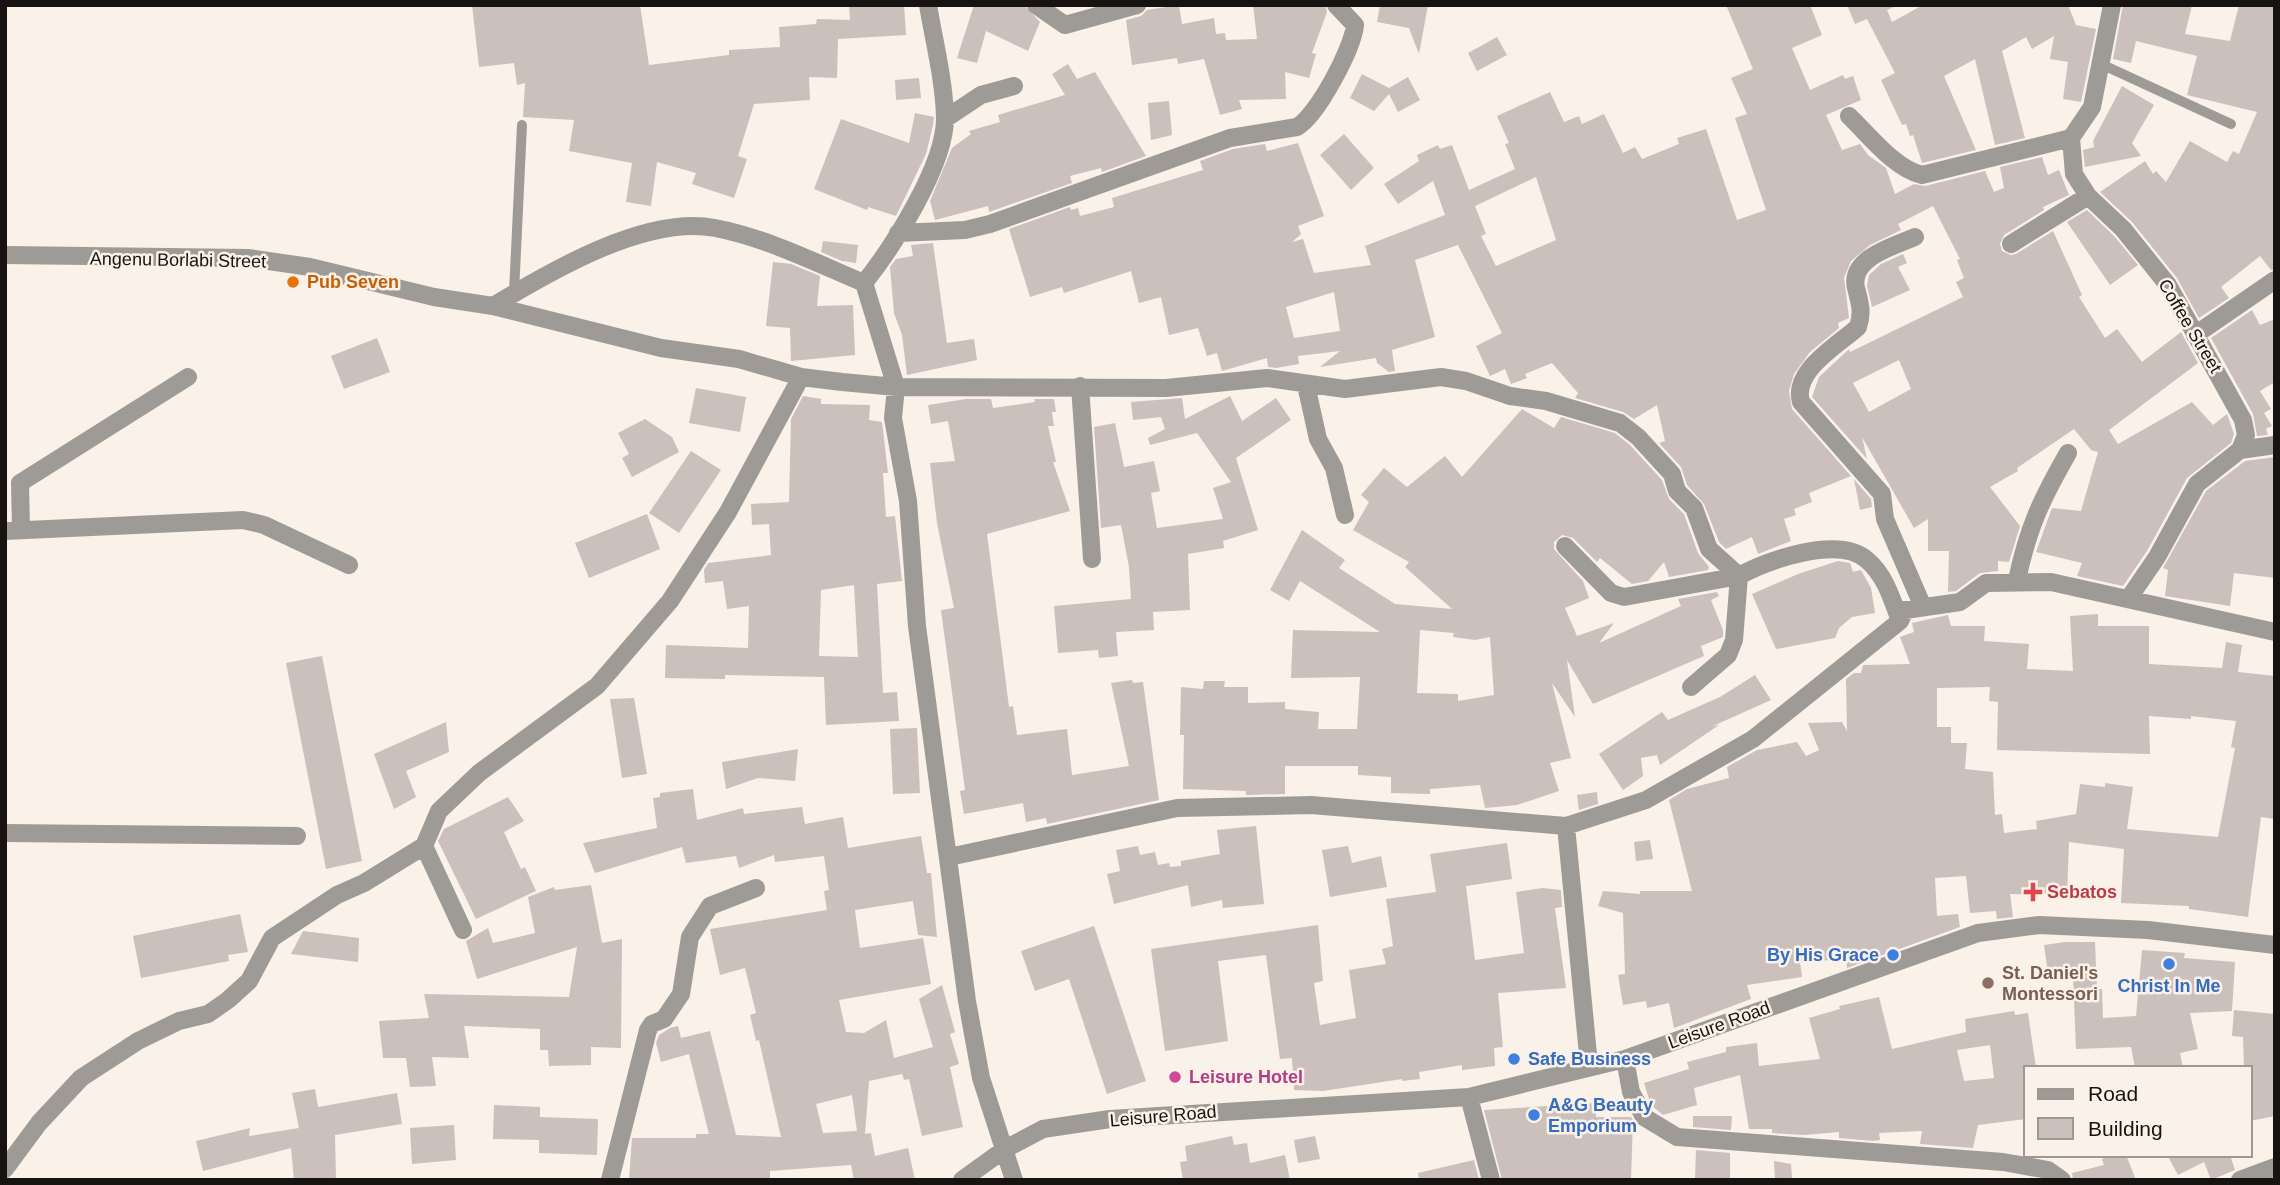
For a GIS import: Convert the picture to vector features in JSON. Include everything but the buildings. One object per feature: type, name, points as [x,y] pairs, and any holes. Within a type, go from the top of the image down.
[{"type":"street","points":[[864,283],[898,233],[931,174],[945,119],[928,5]]},
{"type":"street","points":[[1036,5],[1065,24],[1137,5]]},
{"type":"street","points":[[898,233],[965,230],[990,224],[1230,138],[1297,127],[1307,122],[1353,41],[1355,25],[1336,5]]},
{"type":"street","points":[[1849,116],[1899,162],[1912,172],[1922,175],[2071,138],[2092,107],[2112,5]]},
{"type":"street","points":[[945,119],[981,94],[1014,86]]},
{"type":"street","name":"Coffee Street","points":[[2071,138],[2074,174],[2088,196],[2123,229],[2168,285],[2243,419],[2246,435],[2240,450]]},
{"type":"street","points":[[2011,244],[2088,196]]},
{"type":"street","points":[[493,306],[544,275],[658,228],[712,227],[760,239],[864,283],[896,387],[893,418],[908,502],[917,626],[967,1001],[981,1079],[1014,1180]]},
{"type":"street","points":[[1915,237],[1872,257],[1860,267],[1855,283],[1863,315],[1858,327],[1802,377],[1798,390],[1801,402],[1882,494],[1885,519],[1923,607]]},
{"type":"street","name":"Angenu Borlabi Street","points":[[5,255],[248,258],[310,267],[422,295],[493,306],[661,348],[739,359],[801,377],[896,387],[1167,388],[1267,378],[1345,388],[1441,377],[1466,381],[1520,398],[1546,401],[1620,423],[1638,437],[1672,474],[1677,491],[1693,508],[1709,550],[1739,576]]},
{"type":"street","points":[[2195,335],[2275,280]]},
{"type":"street","points":[[188,377],[20,483],[13,530],[243,520],[264,525],[349,565]]},
{"type":"street","points":[[5,1169],[39,1123],[81,1078],[138,1041],[179,1021],[208,1014],[228,1000],[248,982],[272,939],[337,895],[364,883],[424,846],[439,811],[479,773],[597,686],[670,601],[728,512],[801,377]]},
{"type":"street","points":[[1306,385],[1318,439],[1334,468],[1345,516]]},
{"type":"street","points":[[1080,386],[1092,559]]},
{"type":"street","points":[[2129,598],[2157,557],[2197,484],[2240,450],[2275,444]]},
{"type":"street","points":[[2017,580],[2027,534],[2038,504],[2068,453]]},
{"type":"street","points":[[1566,547],[1611,593],[1624,597],[1739,576],[1754,567],[1814,549],[1844,551],[1866,558],[1886,583],[1900,621]]},
{"type":"street","points":[[1691,687],[1728,655],[1734,640],[1739,576]]},
{"type":"street","points":[[948,857],[1177,808],[1311,805],[1566,826],[1646,800],[1753,739],[1900,621],[1905,610],[1960,602],[1986,583],[2017,580],[2051,582],[2275,632]]},
{"type":"street","points":[[1566,826],[1590,1065]]},
{"type":"street","points":[[5,833],[297,836]]},
{"type":"street","points":[[424,846],[463,930]]},
{"type":"street","points":[[610,1180],[648,1030],[652,1024],[664,1019],[681,994],[690,937],[710,906],[756,888]]},
{"type":"street","name":"Leisure Road","points":[[962,1180],[1005,1149],[1043,1129],[1111,1119],[1469,1097],[1590,1065],[1625,1059],[1978,933],[2039,925],[2148,930],[2275,945]]},
{"type":"street","points":[[1625,1059],[1632,1092],[1644,1117],[1678,1137],[2003,1162],[2048,1170],[2062,1180]]},
{"type":"street","points":[[1469,1097],[1491,1180]]},
{"type":"street","points":[[2240,1180],[2275,1167]]},
{"type":"lane","points":[[2101,64],[2231,124]]},
{"type":"lane","points":[[514,293],[522,125]]},
{"type":"place","name":"Pub Seven","points":[[293,282]]},
{"type":"place","name":"Sebatos","points":[[2033,892]]},
{"type":"place","name":"By His Grace","points":[[1893,955]]},
{"type":"place","name":"Christ In Me","points":[[2169,964]]},
{"type":"place","name":"St. Daniel's Montessori","points":[[1988,983]]},
{"type":"place","name":"Safe Business","points":[[1514,1059]]},
{"type":"place","name":"Leisure Hotel","points":[[1175,1077]]},
{"type":"place","name":"A&G Beauty Emporium","points":[[1534,1115]]}]
